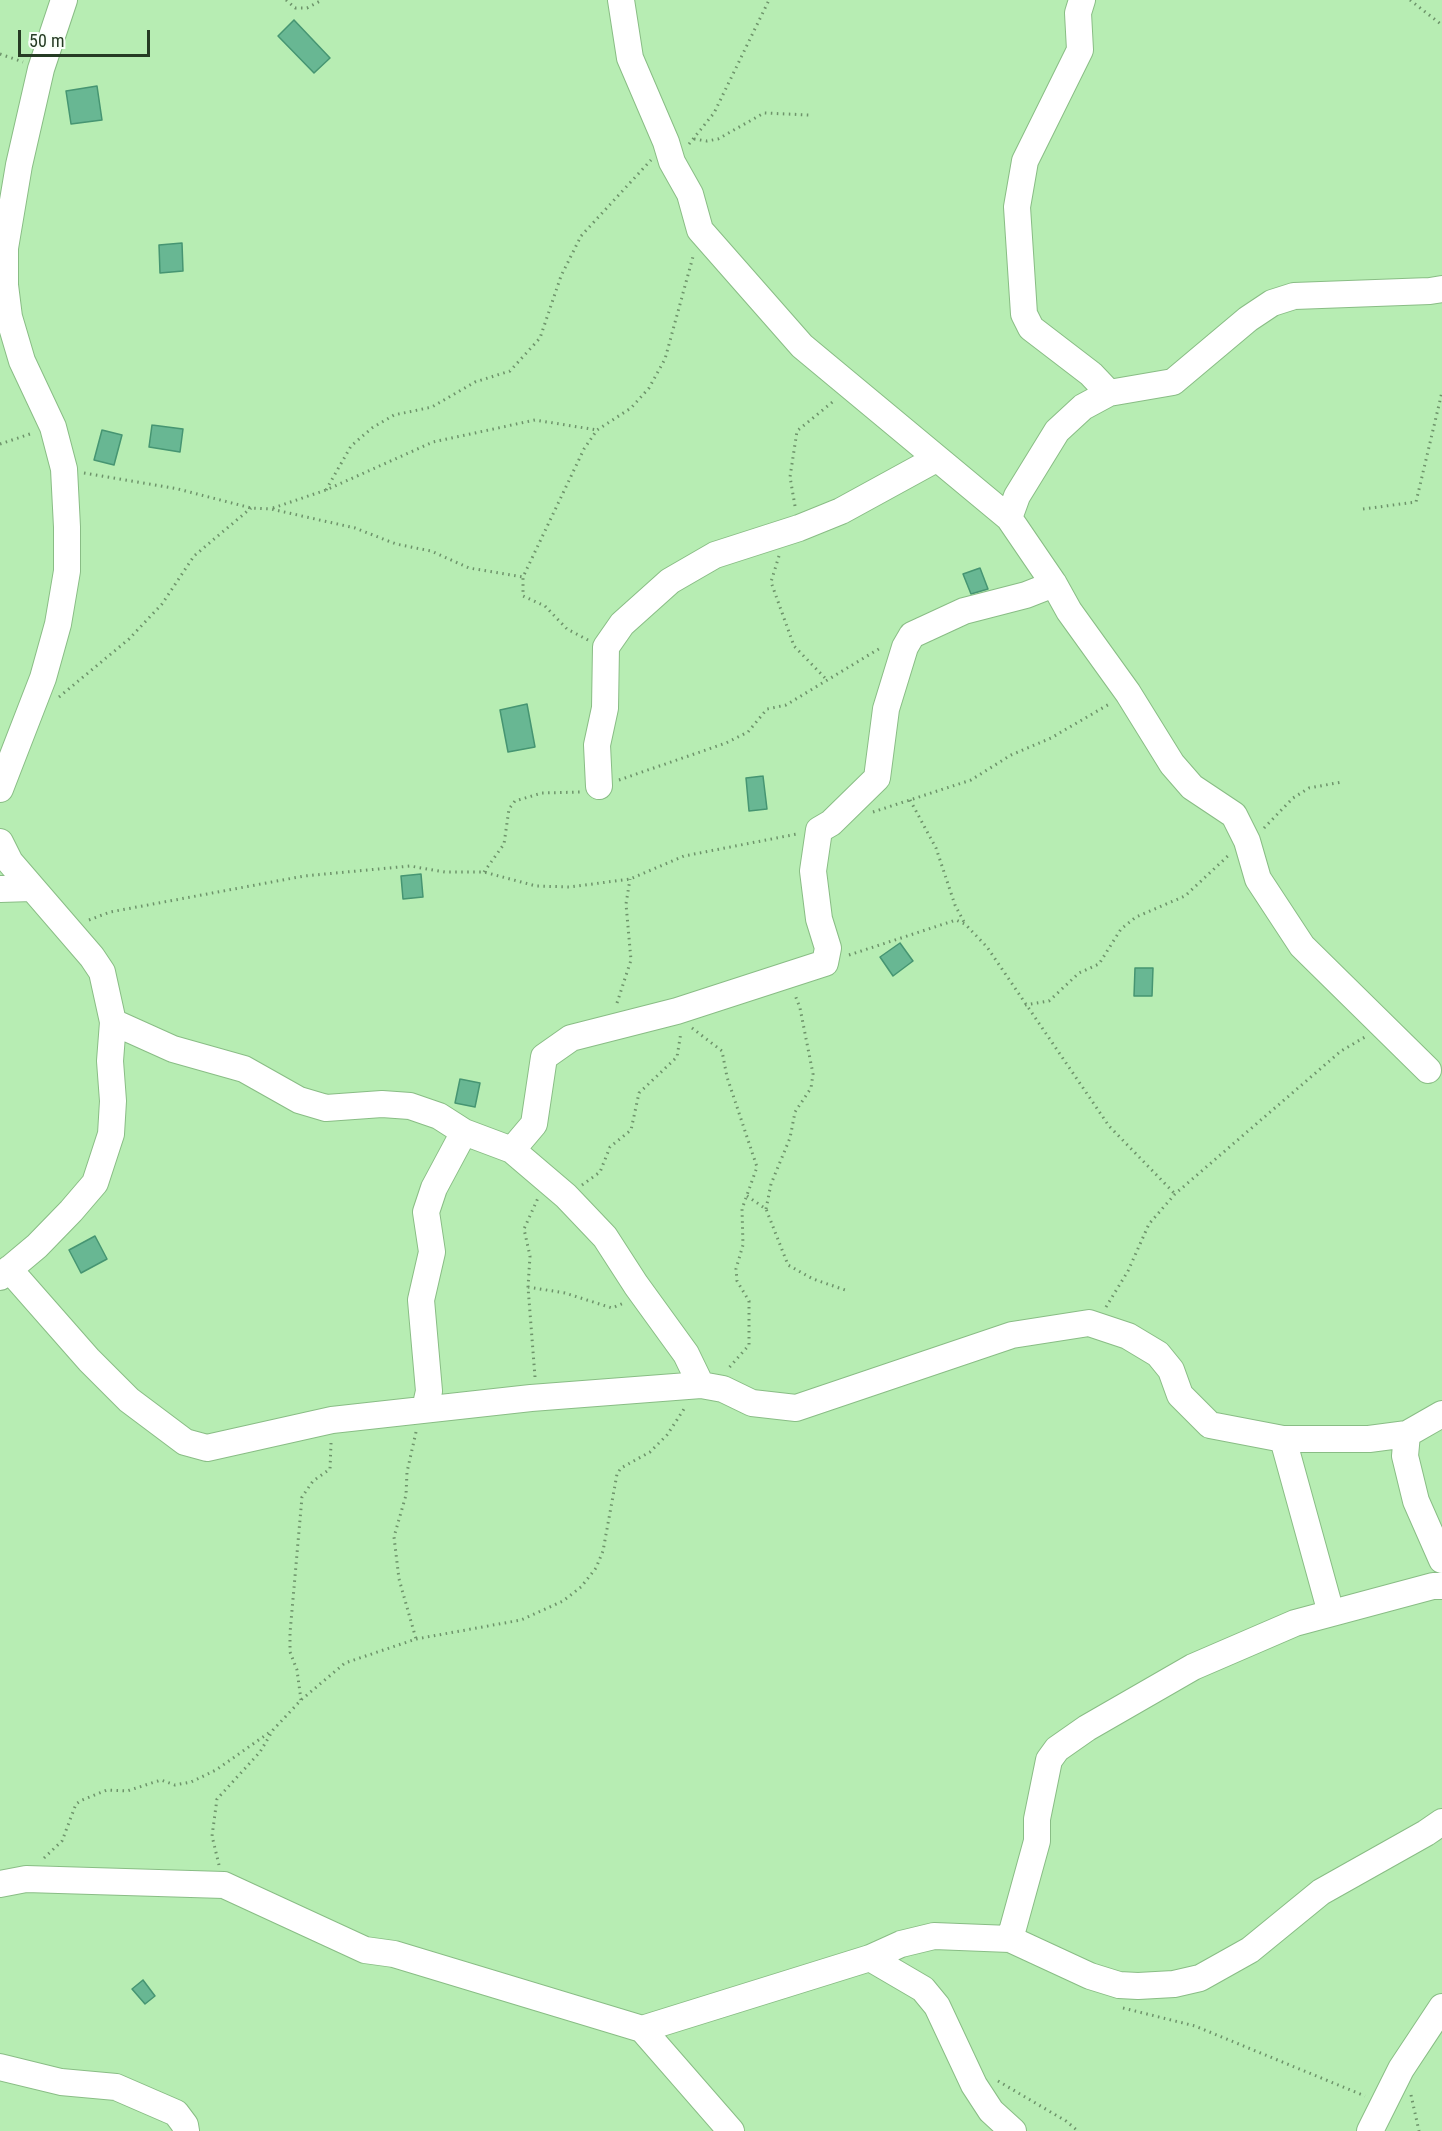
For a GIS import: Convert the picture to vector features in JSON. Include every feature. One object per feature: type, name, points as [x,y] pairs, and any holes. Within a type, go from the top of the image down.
[{"type":"street","points":[[0,789],[43,678],[58,624],[67,571],[64,469],[53,427],[30,381],[9,317],[3,247],[41,69],[64,0]]},
{"type":"street","points":[[621,0],[630,58],[669,152],[690,194],[700,230],[802,346],[1009,518],[1054,584],[1069,611],[1128,693],[1172,764],[1192,787],[1234,815],[1247,841],[1258,879],[1302,946],[1428,1070]]},
{"type":"street","points":[[1082,0],[1078,13],[1080,50],[1025,161],[1017,207],[1024,314],[1031,328],[1091,374],[1109,393]]},
{"type":"street","points":[[1009,518],[1017,496],[1057,431],[1083,407],[1109,393],[1173,382],[1248,319],[1272,303],[1294,296],[1442,289]]},
{"type":"street","points":[[599,786],[597,745],[605,708],[606,647],[622,624],[670,581],[715,555],[793,530],[841,511],[936,459]]},
{"type":"street","points":[[512,1150],[534,1124],[544,1057],[571,1038],[680,1016],[825,963],[828,948],[819,919],[813,872],[819,830],[831,823],[877,778],[886,710],[905,647],[912,635],[964,611],[1026,595],[1054,584]]},
{"type":"street","points":[[0,842],[10,862],[92,957],[102,972],[113,1022],[110,1061],[113,1101],[111,1134],[95,1183],[50,1232],[4,1273],[129,1400],[185,1442],[207,1448],[332,1420],[422,1409],[531,1398],[712,1387],[752,1403],[796,1408],[1012,1335],[1089,1323],[1128,1336],[1158,1354],[1171,1370],[1180,1395],[1210,1425],[1283,1439],[1369,1440],[1407,1434],[1442,1414]]},
{"type":"street","points":[[0,890],[32,888]]},
{"type":"street","points":[[113,1022],[173,1049],[243,1070],[299,1100],[326,1108],[382,1104],[410,1107],[439,1116],[465,1132],[512,1150],[547,1178],[605,1237],[636,1285],[712,1387]]},
{"type":"street","points":[[422,1409],[429,1391],[421,1300],[432,1252],[426,1212],[434,1188],[465,1132]]},
{"type":"street","points":[[1407,1434],[1405,1456],[1416,1501],[1442,1560]]},
{"type":"street","points":[[1283,1439],[1331,1613]]},
{"type":"street","points":[[1010,1939],[1037,1841],[1037,1819],[1049,1760],[1057,1749],[1086,1728],[1193,1667],[1294,1623],[1433,1586],[1442,1586]]},
{"type":"street","points":[[642,2029],[870,1958],[901,1944],[934,1936],[1010,1939],[1090,1976],[1119,1985],[1174,1984],[1200,1978],[1250,1950],[1321,1892],[1442,1822]]},
{"type":"street","points":[[0,1884],[26,1879],[224,1885],[365,1950],[394,1953],[642,2029],[725,2128]]},
{"type":"street","points":[[870,1958],[923,1989],[937,2006],[974,2085],[991,2111],[1013,2131]]},
{"type":"street","points":[[1370,2131],[1401,2068],[1442,2007]]},
{"type":"street","points":[[4,2076],[116,2087],[176,2113],[186,2131]]},
{"type":"path","points":[[286,0],[295,8],[307,8],[322,0]]},
{"type":"path","points":[[326,490],[351,446],[372,428],[394,415],[432,407],[475,382],[510,371],[540,338],[561,276],[581,236],[669,152],[694,139],[714,113],[769,0]]},
{"type":"path","points":[[1410,0],[1442,25]]},
{"type":"path","points":[[694,139],[707,141],[718,139],[764,113],[809,115]]},
{"type":"path","points":[[606,647],[567,629],[545,606],[523,596],[523,577],[584,449],[597,430],[631,408],[649,388],[664,359],[700,230]]},
{"type":"path","points":[[827,680],[794,646],[771,582],[793,530],[790,477],[797,431],[838,397],[847,385]]},
{"type":"path","points":[[1363,509],[1416,502],[1442,392]]},
{"type":"path","points":[[271,509],[326,490],[433,442],[535,420],[597,430]]},
{"type":"path","points":[[0,444],[53,427]]},
{"type":"path","points":[[64,469],[178,489],[251,508],[271,509],[355,528],[396,544],[431,551],[469,568],[523,577]]},
{"type":"path","points":[[55,701],[129,639],[162,604],[194,556],[251,508]]},
{"type":"path","points":[[484,873],[504,844],[509,809],[515,801],[542,793],[580,792],[726,743],[748,732],[767,709],[786,705],[885,645],[912,635]]},
{"type":"path","points":[[868,814],[971,780],[1011,755],[1050,738],[1128,693]]},
{"type":"path","points":[[1025,1005],[1049,1001],[1079,973],[1099,964],[1122,929],[1136,917],[1185,896],[1221,861],[1259,833],[1293,798],[1309,788],[1342,782]]},
{"type":"path","points":[[909,799],[936,848],[955,905],[965,924],[987,947],[1109,1126],[1175,1194]]},
{"type":"path","points":[[68,929],[110,912],[304,876],[410,866],[445,872],[484,873],[536,885],[570,887],[630,879],[684,856],[819,830]]},
{"type":"path","points":[[606,1030],[631,960],[626,904],[630,879]]},
{"type":"path","points":[[825,963],[956,920],[965,924]]},
{"type":"path","points":[[787,977],[800,1008],[813,1074],[811,1088],[795,1112],[790,1138],[771,1184],[766,1209],[788,1265],[813,1279],[848,1291]]},
{"type":"path","points":[[566,1196],[600,1172],[610,1147],[631,1130],[639,1093],[677,1057],[680,1016]]},
{"type":"path","points":[[26,1879],[36,1865],[62,1841],[76,1804],[82,1800],[107,1790],[127,1791],[161,1780],[175,1785],[191,1782],[216,1770],[273,1730],[301,1700],[345,1663],[416,1638],[521,1620],[563,1601],[581,1587],[596,1568],[603,1551],[617,1474],[621,1468],[650,1452],[749,1345],[749,1301],[737,1281],[736,1269],[743,1245],[742,1209],[757,1167],[727,1077],[722,1051],[680,1016]]},
{"type":"path","points":[[1089,1323],[1106,1307],[1128,1271],[1149,1224],[1175,1194],[1341,1051],[1364,1037],[1380,1034],[1396,1036]]},
{"type":"path","points":[[531,1398],[536,1388],[528,1287],[530,1256],[524,1229],[547,1178]]},
{"type":"path","points":[[747,1196],[766,1209]]},
{"type":"path","points":[[528,1287],[565,1293],[612,1308],[625,1303],[636,1285]]},
{"type":"path","points":[[416,1638],[399,1579],[394,1537],[406,1495],[406,1472],[422,1409]]},
{"type":"path","points":[[301,1700],[297,1670],[291,1652],[290,1633],[302,1497],[313,1481],[330,1469],[332,1420]]},
{"type":"path","points":[[224,1885],[212,1836],[216,1799],[260,1752],[273,1730]]},
{"type":"path","points":[[1122,2008],[1195,2026],[1383,2103]]},
{"type":"path","points":[[994,2079],[1066,2121],[1078,2131]]},
{"type":"building","points":[[294,20],[330,58],[314,73],[278,36]]},
{"type":"building","points":[[97,86],[102,120],[71,124],[66,91]]},
{"type":"building","points":[[182,243],[183,271],[160,273],[159,245]]},
{"type":"building","points":[[152,425],[183,429],[180,452],[149,447]]},
{"type":"building","points":[[102,430],[122,435],[114,465],[94,460]]},
{"type":"building","points":[[980,568],[988,589],[971,594],[963,574]]},
{"type":"building","points":[[527,704],[535,747],[508,752],[500,710]]},
{"type":"building","points":[[763,776],[767,809],[749,811],[746,778]]},
{"type":"building","points":[[421,874],[423,897],[403,899],[401,876]]},
{"type":"building","points":[[900,943],[913,961],[893,976],[880,957]]},
{"type":"building","points":[[1135,968],[1153,968],[1152,996],[1134,996]]},
{"type":"building","points":[[460,1079],[480,1083],[475,1107],[455,1103]]},
{"type":"building","points":[[95,1236],[107,1259],[81,1273],[69,1250]]},
{"type":"building","points":[[143,1980],[155,1996],[145,2004],[132,1989]]}]
